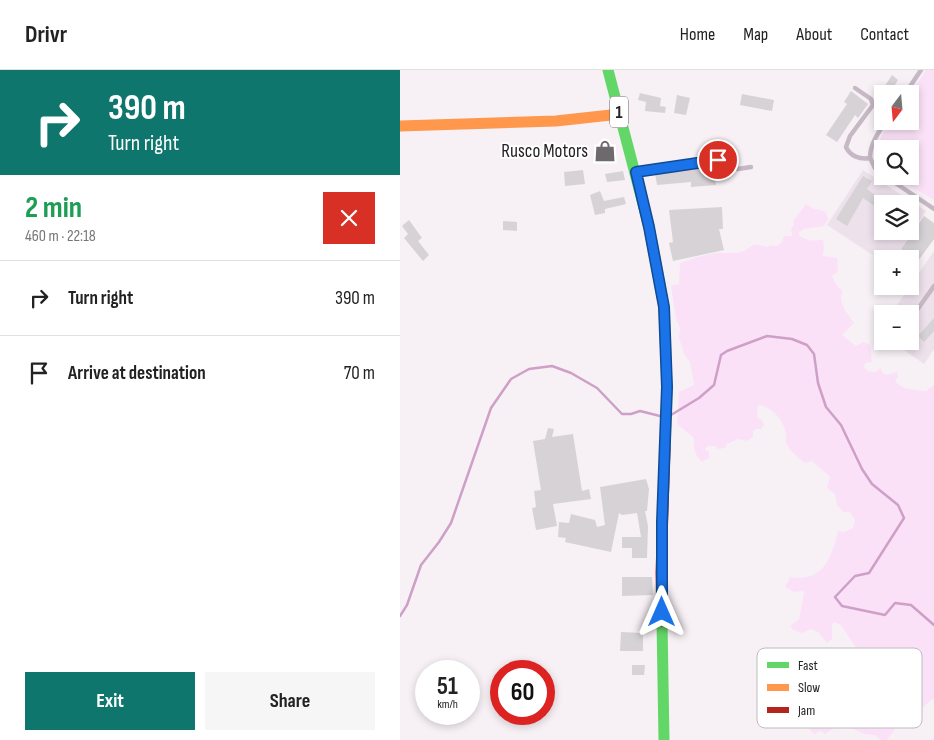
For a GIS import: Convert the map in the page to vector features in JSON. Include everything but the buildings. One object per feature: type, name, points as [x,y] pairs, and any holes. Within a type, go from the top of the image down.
[{"type":"main road","name":"1","points":[[608,70],[649,227],[664,307],[667,387],[661,573],[664,740]]},
{"type":"main road","points":[[400,126],[556,121],[620,114]]},
{"type":"lane","points":[[910,85],[921,70]]},
{"type":"lane","points":[[855,88],[871,99],[873,104],[850,136],[846,147],[848,151],[860,159],[870,158]]},
{"type":"lane","points":[[874,166],[870,158],[871,149],[880,130]]},
{"type":"lane","points":[[636,172],[711,160],[718,160],[738,169],[751,167]]},
{"type":"lane","points":[[899,185],[934,209]]},
{"type":"lane","points":[[919,307],[934,286]]},
{"type":"shaded area","points":[[926,70],[934,70],[934,200],[908,185],[919,185],[919,140],[880,140],[886,130],[919,130],[919,85],[916,85]]},
{"type":"shaded area","points":[[863,170],[874,177],[874,185],[886,185],[901,195],[874,195],[874,240],[907,240],[900,250],[874,250],[874,256],[827,225]]},
{"type":"shaded area","points":[[806,204],[826,212],[828,219],[824,226],[803,229],[798,234],[809,240],[823,240],[823,256],[837,258],[838,272],[832,276],[837,286],[842,290],[841,299],[844,309],[854,323],[842,335],[856,346],[863,342],[870,345],[872,362],[865,363],[864,367],[867,371],[875,372],[881,368],[882,372],[887,375],[897,372],[898,377],[895,381],[909,389],[926,391],[934,385],[934,698],[922,708],[922,648],[856,648],[841,625],[834,622],[832,625],[832,639],[827,643],[818,632],[811,629],[802,633],[793,630],[790,626],[799,619],[804,594],[803,591],[794,592],[785,587],[790,577],[801,578],[818,572],[829,559],[838,531],[844,532],[853,528],[855,520],[850,512],[843,512],[837,505],[835,494],[827,488],[830,477],[812,461],[805,463],[791,451],[787,445],[785,429],[780,419],[768,408],[758,405],[757,417],[762,420],[764,425],[761,429],[753,431],[753,437],[747,441],[738,439],[727,444],[725,448],[718,449],[715,446],[708,446],[705,449],[709,452],[709,458],[702,462],[695,451],[694,438],[677,424],[679,392],[694,385],[690,362],[685,356],[679,338],[680,328],[676,319],[671,286],[679,284],[680,263],[710,254],[738,253],[754,244],[767,247],[777,246],[782,242],[784,236],[792,236],[791,228],[794,225],[793,221]]},
{"type":"shaded area","points":[[919,206],[926,211],[919,222]]},
{"type":"shaded area","points":[[934,251],[934,349],[924,364],[904,350],[919,350],[919,305],[897,305],[904,295],[919,295],[919,273]]},
{"type":"shaded area","points":[[810,728],[834,728],[825,734],[821,731],[814,734]]},
{"type":"shaded area","points":[[852,728],[895,728],[887,740],[881,740],[875,735],[864,734]]},
{"type":"waterway","points":[[671,415],[699,398],[714,385],[721,355],[727,351],[767,336],[792,339],[807,345],[814,354],[818,383],[826,407],[841,425],[862,469],[872,484],[898,505],[904,518],[869,573],[855,576],[835,597],[842,606],[885,615],[895,603],[911,605],[934,625]]},
{"type":"waterway","points":[[400,616],[407,605],[421,565],[451,523],[491,408],[511,379],[529,369],[552,366],[571,373],[597,388],[622,414],[640,411],[660,416]]},
{"type":"traffic: fast","points":[[608,70],[649,227],[664,307],[667,387],[665,448]]},
{"type":"traffic: fast","points":[[662,621],[664,740]]},
{"type":"traffic: slow","points":[[400,126],[556,121],[620,114]]},
{"type":"traffic: jam","points":[[662,621],[661,573],[665,448]]},
{"type":"place","name":"Rusco Motors","points":[[605,151]]},
{"type":"route","points":[[662,612],[662,522],[667,387],[666,339],[664,307],[649,227],[636,172],[718,160]]}]
